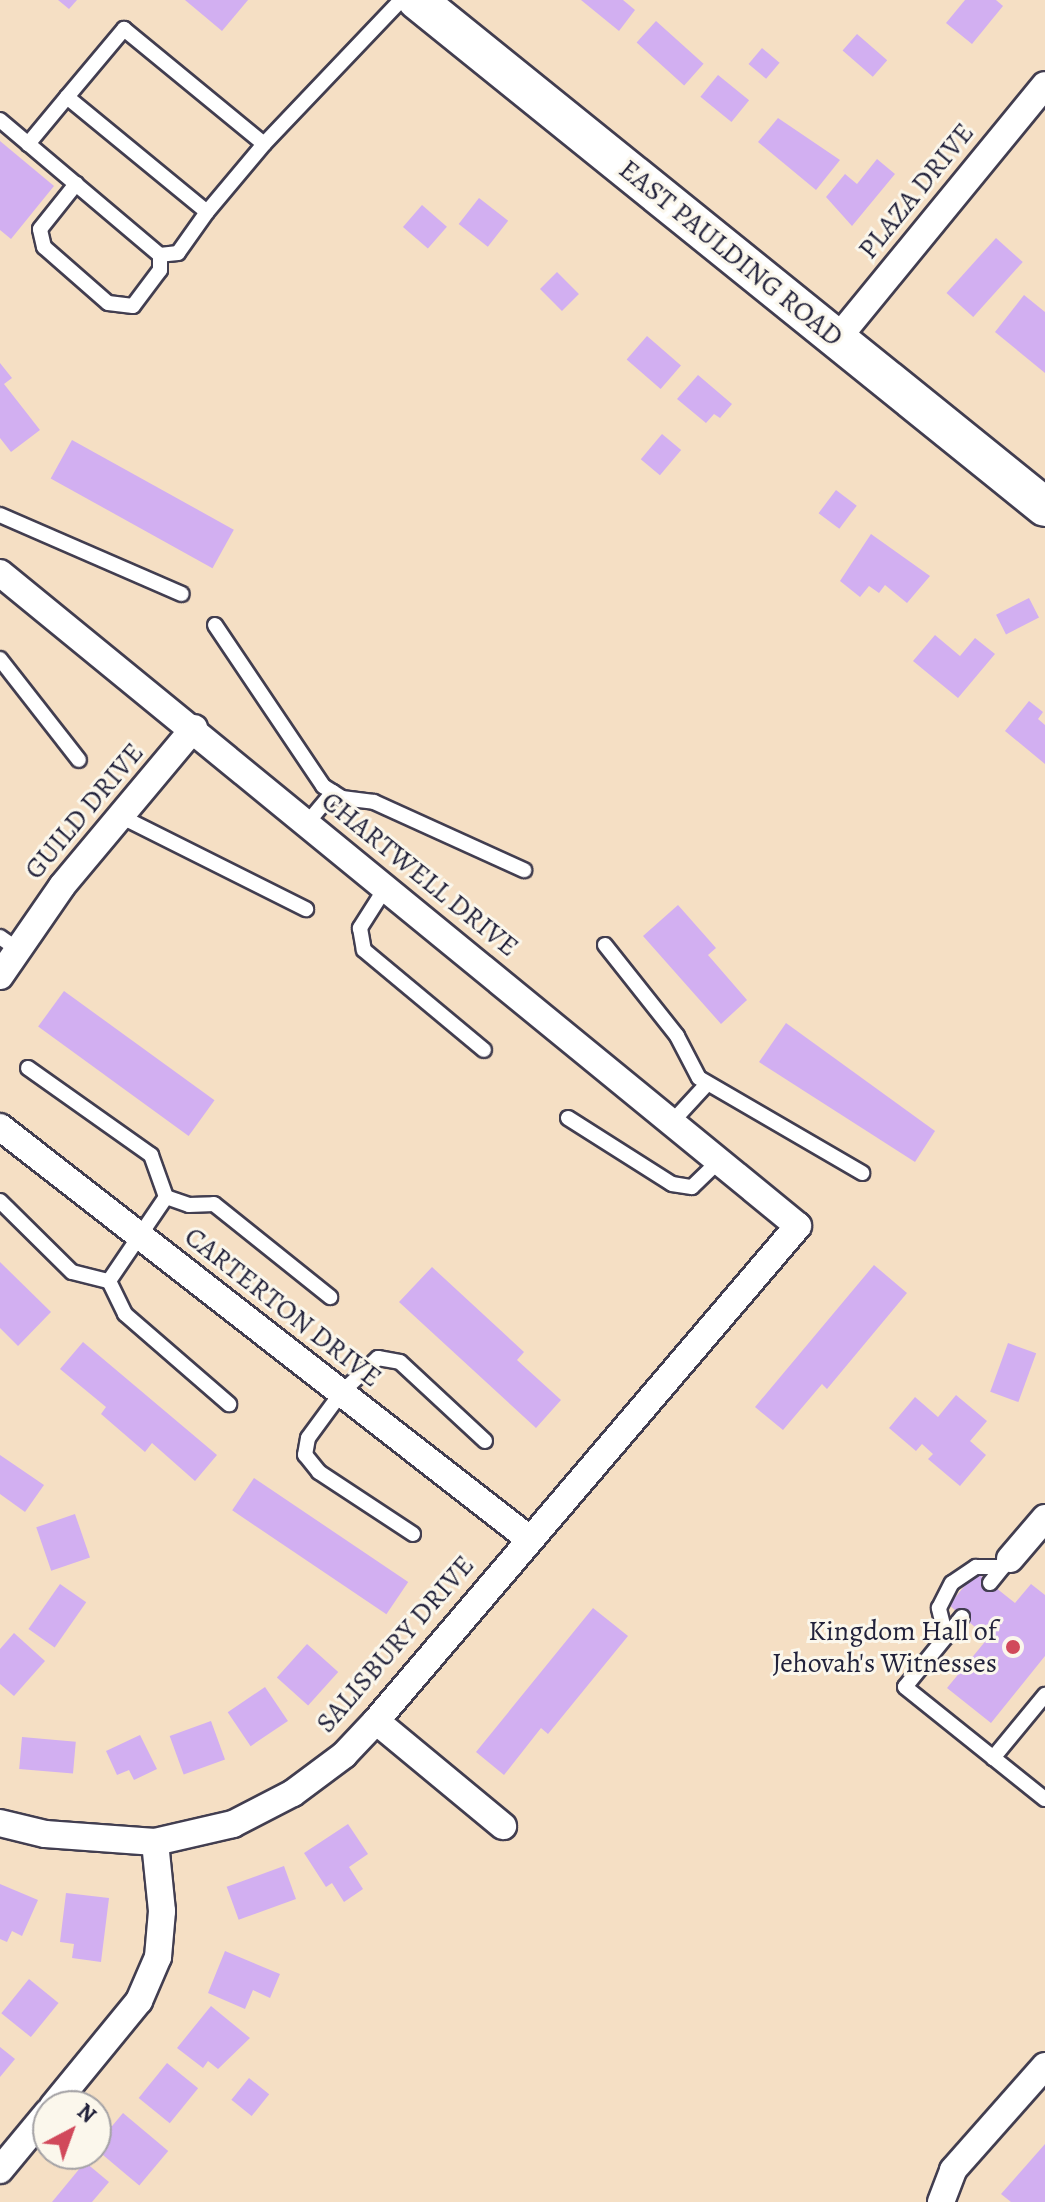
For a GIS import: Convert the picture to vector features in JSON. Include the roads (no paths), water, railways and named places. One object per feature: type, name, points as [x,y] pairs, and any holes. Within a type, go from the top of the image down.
[{"type":"main road","name":"EAST PAULDING ROAD","points":[[417,0],[1045,507]]},
{"type":"street","name":"PLAZA DRIVE","points":[[837,339],[1045,85]]},
{"type":"street","name":"CHARTWELL DRIVE","points":[[0,573],[194,728],[798,1226]]},
{"type":"street","name":"GUILD DRIVE","points":[[0,976],[8,943],[122,817],[194,728]]},
{"type":"street","name":"CARTERTON DRIVE","points":[[0,1127],[528,1538]]},
{"type":"street","name":"SALISBURY DRIVE","points":[[0,1823],[45,1834],[155,1842],[233,1824],[293,1793],[344,1755],[798,1226]]},
{"type":"street","points":[[1006,1563],[1045,1518]]},
{"type":"street","points":[[376,1721],[503,1826]]},
{"type":"street","points":[[66,2090],[139,2001],[158,1957],[162,1911],[155,1842]]},
{"type":"street","points":[[941,2202],[953,2170],[1045,2066]]},
{"type":"street","points":[[0,2170],[32,2131]]},
{"type":"lane","points":[[0,120],[160,255],[178,253],[207,212],[264,144],[401,0]]},
{"type":"lane","points":[[28,144],[124,29],[264,144]]},
{"type":"lane","points":[[67,97],[207,212]]},
{"type":"lane","points":[[76,184],[40,229],[44,247],[108,303],[133,306],[160,270],[160,255]]},
{"type":"lane","points":[[0,515],[182,594]]},
{"type":"lane","points":[[215,625],[323,786],[333,792],[374,802],[524,870]]},
{"type":"lane","points":[[0,659],[79,760]]},
{"type":"lane","points":[[308,822],[333,792]]},
{"type":"lane","points":[[122,817],[306,909]]},
{"type":"lane","points":[[386,887],[360,928],[364,950],[484,1050]]},
{"type":"lane","points":[[605,945],[677,1036],[707,1084],[862,1173]]},
{"type":"lane","points":[[28,1068],[151,1155],[166,1197]]},
{"type":"lane","points":[[672,1122],[707,1084]]},
{"type":"lane","points":[[568,1118],[672,1184],[692,1187],[719,1161]]},
{"type":"lane","points":[[109,1281],[166,1197]]},
{"type":"lane","points":[[166,1197],[189,1205],[214,1204],[330,1297]]},
{"type":"lane","points":[[0,1201],[72,1272],[109,1281]]},
{"type":"lane","points":[[109,1281],[125,1314],[229,1404]]},
{"type":"lane","points":[[413,1534],[319,1472],[305,1455],[308,1438],[341,1393],[378,1358],[400,1362],[485,1441]]},
{"type":"lane","points":[[990,1583],[1006,1563]]},
{"type":"lane","points":[[946,1637],[939,1608],[952,1583],[976,1567],[1006,1563]]},
{"type":"lane","points":[[962,1617],[905,1687],[1045,1799]]},
{"type":"lane","points":[[993,1758],[1045,1695]]},
{"type":"place","name":"Kingdom Hall of Jehovah's Witnesses","points":[[1013,1647]]}]
